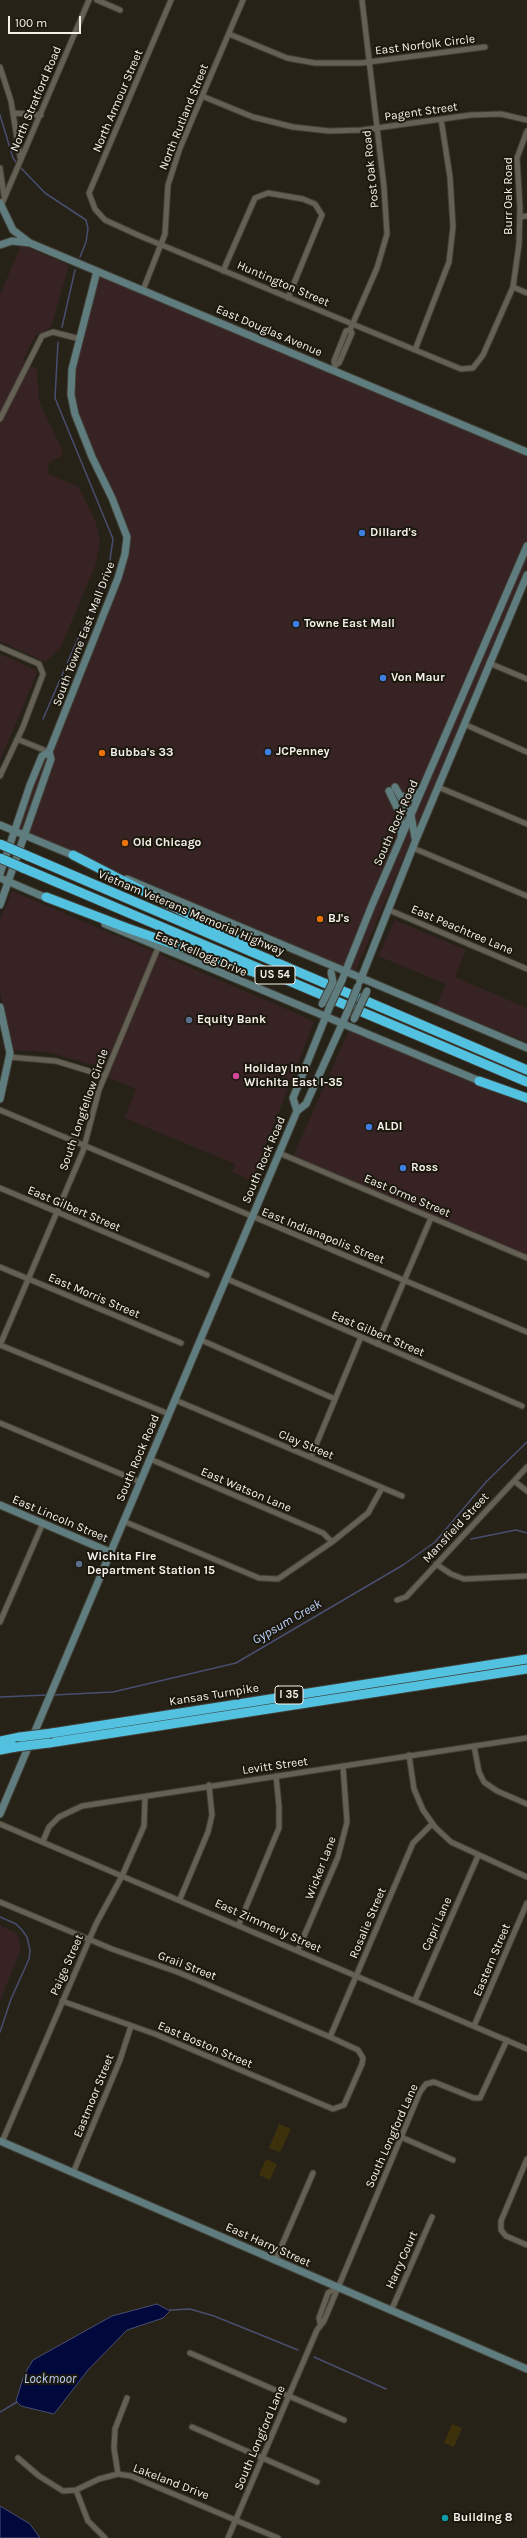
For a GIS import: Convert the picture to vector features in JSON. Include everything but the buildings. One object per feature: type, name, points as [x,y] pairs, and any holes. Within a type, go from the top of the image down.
[{"type":"highway","name":"Vietnam Veterans Memorial Highway","points":[[0,844],[527,1070]]},
{"type":"highway","points":[[73,856],[324,983]]},
{"type":"highway","name":"Vietnam Veterans Memorial Highway","points":[[0,858],[527,1082]]},
{"type":"highway","points":[[46,897],[128,928],[319,993]]},
{"type":"highway","points":[[479,1081],[527,1098]]},
{"type":"highway","name":"Kansas Turnpike","points":[[0,1740],[527,1659]]},
{"type":"highway","name":"Kansas Turnpike","points":[[0,1750],[527,1669]]},
{"type":"main road","points":[[2,202],[13,230],[30,243]]},
{"type":"main road","name":"East Douglas Avenue","points":[[0,245],[12,241],[30,243],[334,368],[527,452]]},
{"type":"main road","name":"South Towne East Mall Drive","points":[[0,904],[51,759],[49,752],[118,578],[125,554],[127,537],[112,498],[92,456],[75,414],[71,395],[72,369],[97,271]]},
{"type":"main road","name":"South Rock Road","points":[[297,1111],[293,1098],[325,1018],[527,546]]},
{"type":"main road","name":"South Rock Road","points":[[0,1814],[112,1553],[123,1522],[227,1280],[297,1111],[306,1104],[342,1025],[414,845],[527,574]]},
{"type":"main road","name":"South Towne East Mall Drive","points":[[0,874],[42,756],[49,752]]},
{"type":"main road","points":[[401,796],[412,798],[424,788]]},
{"type":"main road","points":[[400,842],[402,816],[392,789],[401,796],[411,815],[414,824],[414,845]]},
{"type":"main road","points":[[0,825],[322,961],[344,975],[361,978],[527,1048]]},
{"type":"main road","name":"East Kellogg Drive","points":[[0,878],[46,897],[158,948],[479,1081],[527,1103]]},
{"type":"main road","points":[[307,1010],[313,1010],[322,1004],[333,982],[331,972],[322,961]]},
{"type":"main road","points":[[361,1032],[354,1019],[367,991],[381,986]]},
{"type":"main road","points":[[0,1008],[7,1033],[9,1057],[0,1099]]},
{"type":"main road","name":"East Lincoln Street","points":[[0,1505],[112,1553]]},
{"type":"main road","name":"East Harry Street","points":[[1,2142],[391,2311],[527,2368]]},
{"type":"street","name":"North Stratford Road","points":[[2,202],[41,115],[89,0]]},
{"type":"street","points":[[97,0],[120,10]]},
{"type":"street","name":"North Armour Street","points":[[95,209],[90,193],[171,0]]},
{"type":"street","name":"North Rutland Street","points":[[143,290],[164,234],[168,185],[180,148],[243,0]]},
{"type":"street","name":"Post Oak Road","points":[[334,368],[339,363],[352,333],[352,327],[377,268],[387,234],[377,128],[368,62],[362,0]]},
{"type":"street","name":"East Norfolk Circle","points":[[229,34],[287,58],[315,63],[368,62],[485,47]]},
{"type":"street","points":[[0,67],[13,113],[21,160]]},
{"type":"street","name":"Pagent Street","points":[[202,96],[253,117],[293,127],[329,131],[377,128],[441,119],[501,114],[527,120]]},
{"type":"street","points":[[13,113],[41,115]]},
{"type":"street","points":[[415,350],[449,262],[453,227],[450,177],[441,119]]},
{"type":"street","name":"Burr Oak Road","points":[[468,368],[473,368],[483,355],[513,287],[519,244],[520,217],[517,158],[527,131]]},
{"type":"street","points":[[0,168],[2,202]]},
{"type":"street","points":[[223,271],[255,198],[268,193],[303,199],[315,204],[322,215],[288,298]]},
{"type":"street","points":[[520,208],[527,208]]},
{"type":"street","name":"Huntington Street","points":[[95,209],[105,220],[352,327],[461,369],[468,368]]},
{"type":"street","points":[[520,217],[527,216]]},
{"type":"street","points":[[513,287],[527,293]]},
{"type":"street","points":[[0,419],[42,336],[53,332],[80,339]]},
{"type":"street","points":[[0,648],[36,663],[42,668],[43,674],[17,739],[0,776]]},
{"type":"street","points":[[489,663],[527,679]]},
{"type":"street","points":[[464,724],[527,752]]},
{"type":"street","points":[[17,739],[49,752]]},
{"type":"street","points":[[438,787],[527,824]]},
{"type":"street","points":[[414,845],[527,896]]},
{"type":"street","name":"East Peachtree Lane","points":[[389,910],[527,969]]},
{"type":"street","name":"South Longfellow Circle","points":[[0,1345],[84,1147],[105,1076],[158,948]]},
{"type":"street","points":[[9,1057],[56,1061],[105,1076]]},
{"type":"street","name":"East Indianapolis Street","points":[[0,1110],[84,1147],[527,1332]]},
{"type":"street","name":"East Orme Street","points":[[279,1153],[527,1258]]},
{"type":"street","name":"East Gilbert Street","points":[[0,1188],[56,1213],[207,1275]]},
{"type":"street","points":[[377,1344],[431,1218]]},
{"type":"street","name":"East Morris Street","points":[[0,1267],[181,1343]]},
{"type":"street","name":"East Gilbert Street","points":[[227,1280],[522,1406]]},
{"type":"street","points":[[311,1458],[361,1338]]},
{"type":"street","points":[[201,1340],[336,1399]]},
{"type":"street","points":[[0,1345],[169,1414]]},
{"type":"street","name":"Clay Street","points":[[175,1400],[402,1496]]},
{"type":"street","points":[[0,1423],[140,1482]]},
{"type":"street","name":"East Watson Lane","points":[[150,1459],[323,1533],[332,1542]]},
{"type":"street","name":"Mansfield Street","points":[[397,1600],[406,1597],[527,1467]]},
{"type":"street","points":[[514,1481],[527,1491]]},
{"type":"street","points":[[123,1522],[258,1578],[268,1580],[278,1579],[332,1542],[368,1513],[382,1488]]},
{"type":"street","points":[[0,1622],[43,1523]]},
{"type":"street","points":[[436,1564],[450,1574],[464,1579],[527,1576]]},
{"type":"street","name":"Levitt Street","points":[[43,1841],[49,1827],[68,1811],[82,1806],[146,1797],[209,1785],[527,1738]]},
{"type":"street","points":[[474,1746],[479,1772],[484,1782],[497,1791],[527,1804]]},
{"type":"street","points":[[409,1755],[414,1789],[423,1810],[432,1824],[451,1842],[478,1856],[527,1877]]},
{"type":"street","name":"Wicker Lane","points":[[298,1950],[338,1857],[348,1822],[343,1766]]},
{"type":"street","points":[[239,1924],[279,1828],[279,1806],[276,1776]]},
{"type":"street","points":[[180,1899],[208,1832],[212,1815],[209,1785]]},
{"type":"street","name":"Paige Street","points":[[1,2142],[89,1940],[122,1876],[144,1826],[146,1797]]},
{"type":"street","name":"East Zimmerly Street","points":[[0,1824],[239,1924],[356,1976],[527,2048]]},
{"type":"street","name":"Rosalie Street","points":[[330,2036],[413,1843],[432,1824]]},
{"type":"street","name":"Capri Lane","points":[[415,2000],[478,1856]]},
{"type":"street","name":"Grail Street","points":[[0,1902],[89,1940],[180,1973],[330,2036],[358,2050],[362,2056]]},
{"type":"street","name":"Eastern Street","points":[[474,2026],[527,1903]]},
{"type":"street","name":"East Boston Street","points":[[62,2001],[131,2026],[328,2108],[338,2109],[344,2105],[362,2064],[362,2056]]},
{"type":"street","name":"Eastmoor Street","points":[[73,2173],[117,2066],[131,2026]]},
{"type":"street","name":"South Longford Lane","points":[[228,2538],[320,2323],[324,2321],[420,2092],[426,2084],[434,2082],[474,2098],[480,2098],[507,2040]]},
{"type":"street","points":[[401,2137],[453,2160]]},
{"type":"street","points":[[527,2159],[525,2170],[501,2221],[501,2229],[506,2236],[527,2244]]},
{"type":"street","points":[[275,2261],[313,2173]]},
{"type":"street","name":"Harry Court","points":[[391,2311],[432,2217]]},
{"type":"street","points":[[190,2353],[344,2420]]},
{"type":"street","points":[[118,2474],[114,2448],[115,2429],[127,2398]]},
{"type":"street","points":[[192,2427],[317,2482]]},
{"type":"street","points":[[18,2458],[56,2488],[63,2491],[76,2490],[88,2521],[104,2538]]},
{"type":"street","name":"Lakeland Drive","points":[[76,2490],[99,2479],[118,2474],[131,2476],[154,2484],[278,2538]]},
{"type":"shaded area","points":[[21,245],[69,265],[51,327],[35,336],[23,360],[37,369],[39,401],[63,452],[61,456],[50,462],[47,473],[79,487],[96,523],[100,541],[96,564],[60,649],[45,662],[0,641],[0,295]]},
{"type":"shaded area","points":[[97,271],[527,451],[527,564],[354,975],[15,831],[118,578],[127,537],[71,395],[80,339]]},
{"type":"shaded area","points":[[0,654],[38,671],[0,761]]},
{"type":"shaded area","points":[[12,891],[314,1022],[252,1181],[232,1172],[235,1164],[124,1118],[136,1089],[107,1077],[101,1067],[47,1052],[14,1050],[0,992],[0,920]]},
{"type":"shaded area","points":[[395,920],[466,950],[455,977],[527,1008],[527,1042],[436,1006],[446,984],[378,956]]},
{"type":"shaded area","points":[[349,1030],[527,1105],[527,1258],[291,1161]]},
{"type":"shaded area","points":[[0,1926],[17,1933],[21,1949],[0,2001]]},
{"type":"shaded area","points":[[279,2124],[291,2129],[280,2152],[269,2148]]},
{"type":"shaded area","points":[[266,2159],[277,2164],[270,2180],[259,2175]]},
{"type":"shaded area","points":[[452,2424],[462,2428],[454,2447],[444,2443]]},
{"type":"water","name":"Lockmoor","points":[[157,2304],[170,2311],[163,2318],[127,2330],[88,2370],[54,2414],[21,2406],[16,2401],[24,2375],[33,2360],[112,2316]]},
{"type":"water","points":[[0,2506],[30,2524],[40,2538],[0,2538]]},
{"type":"waterway","points":[[0,115],[13,158],[16,162]]},
{"type":"waterway","points":[[20,167],[45,193],[86,220],[88,229],[86,242],[80,257]]},
{"type":"waterway","points":[[62,327],[75,270]]},
{"type":"waterway","points":[[43,719],[109,567],[113,539],[55,398],[58,342]]},
{"type":"waterway","name":"Gypsum Creek","points":[[53,1695],[113,1692],[236,1663],[403,1565],[435,1542],[486,1482],[527,1442]]},
{"type":"waterway","points":[[471,1539],[516,1530],[527,1533]]},
{"type":"waterway","name":"Gypsum Creek","points":[[0,1697],[47,1695]]},
{"type":"waterway","points":[[0,1917],[16,1924],[22,1930],[27,1937],[30,1950],[29,1959],[11,1999],[0,2032]]},
{"type":"waterway","points":[[170,2310],[190,2309],[214,2316],[298,2350]]},
{"type":"waterway","points":[[314,2357],[386,2389]]},
{"type":"waterway","points":[[0,2412],[17,2402]]},
{"type":"place","name":"Dillard's","points":[[362,533]]},
{"type":"place","name":"Towne East Mall","points":[[296,624]]},
{"type":"place","name":"Von Maur","points":[[383,678]]},
{"type":"place","name":"JCPenney","points":[[268,752]]},
{"type":"place","name":"Bubba's 33","points":[[102,753]]},
{"type":"place","name":"Old Chicago","points":[[125,843]]},
{"type":"place","name":"BJ's","points":[[320,919]]},
{"type":"place","name":"Equity Bank","points":[[189,1020]]},
{"type":"place","name":"Holiday Inn Wichita East I-35","points":[[236,1076]]},
{"type":"place","name":"ALDI","points":[[369,1127]]},
{"type":"place","name":"Ross","points":[[403,1168]]},
{"type":"place","name":"Wichita Fire Department Station 15","points":[[79,1564]]},
{"type":"place","name":"Building 8","points":[[445,2518]]}]
